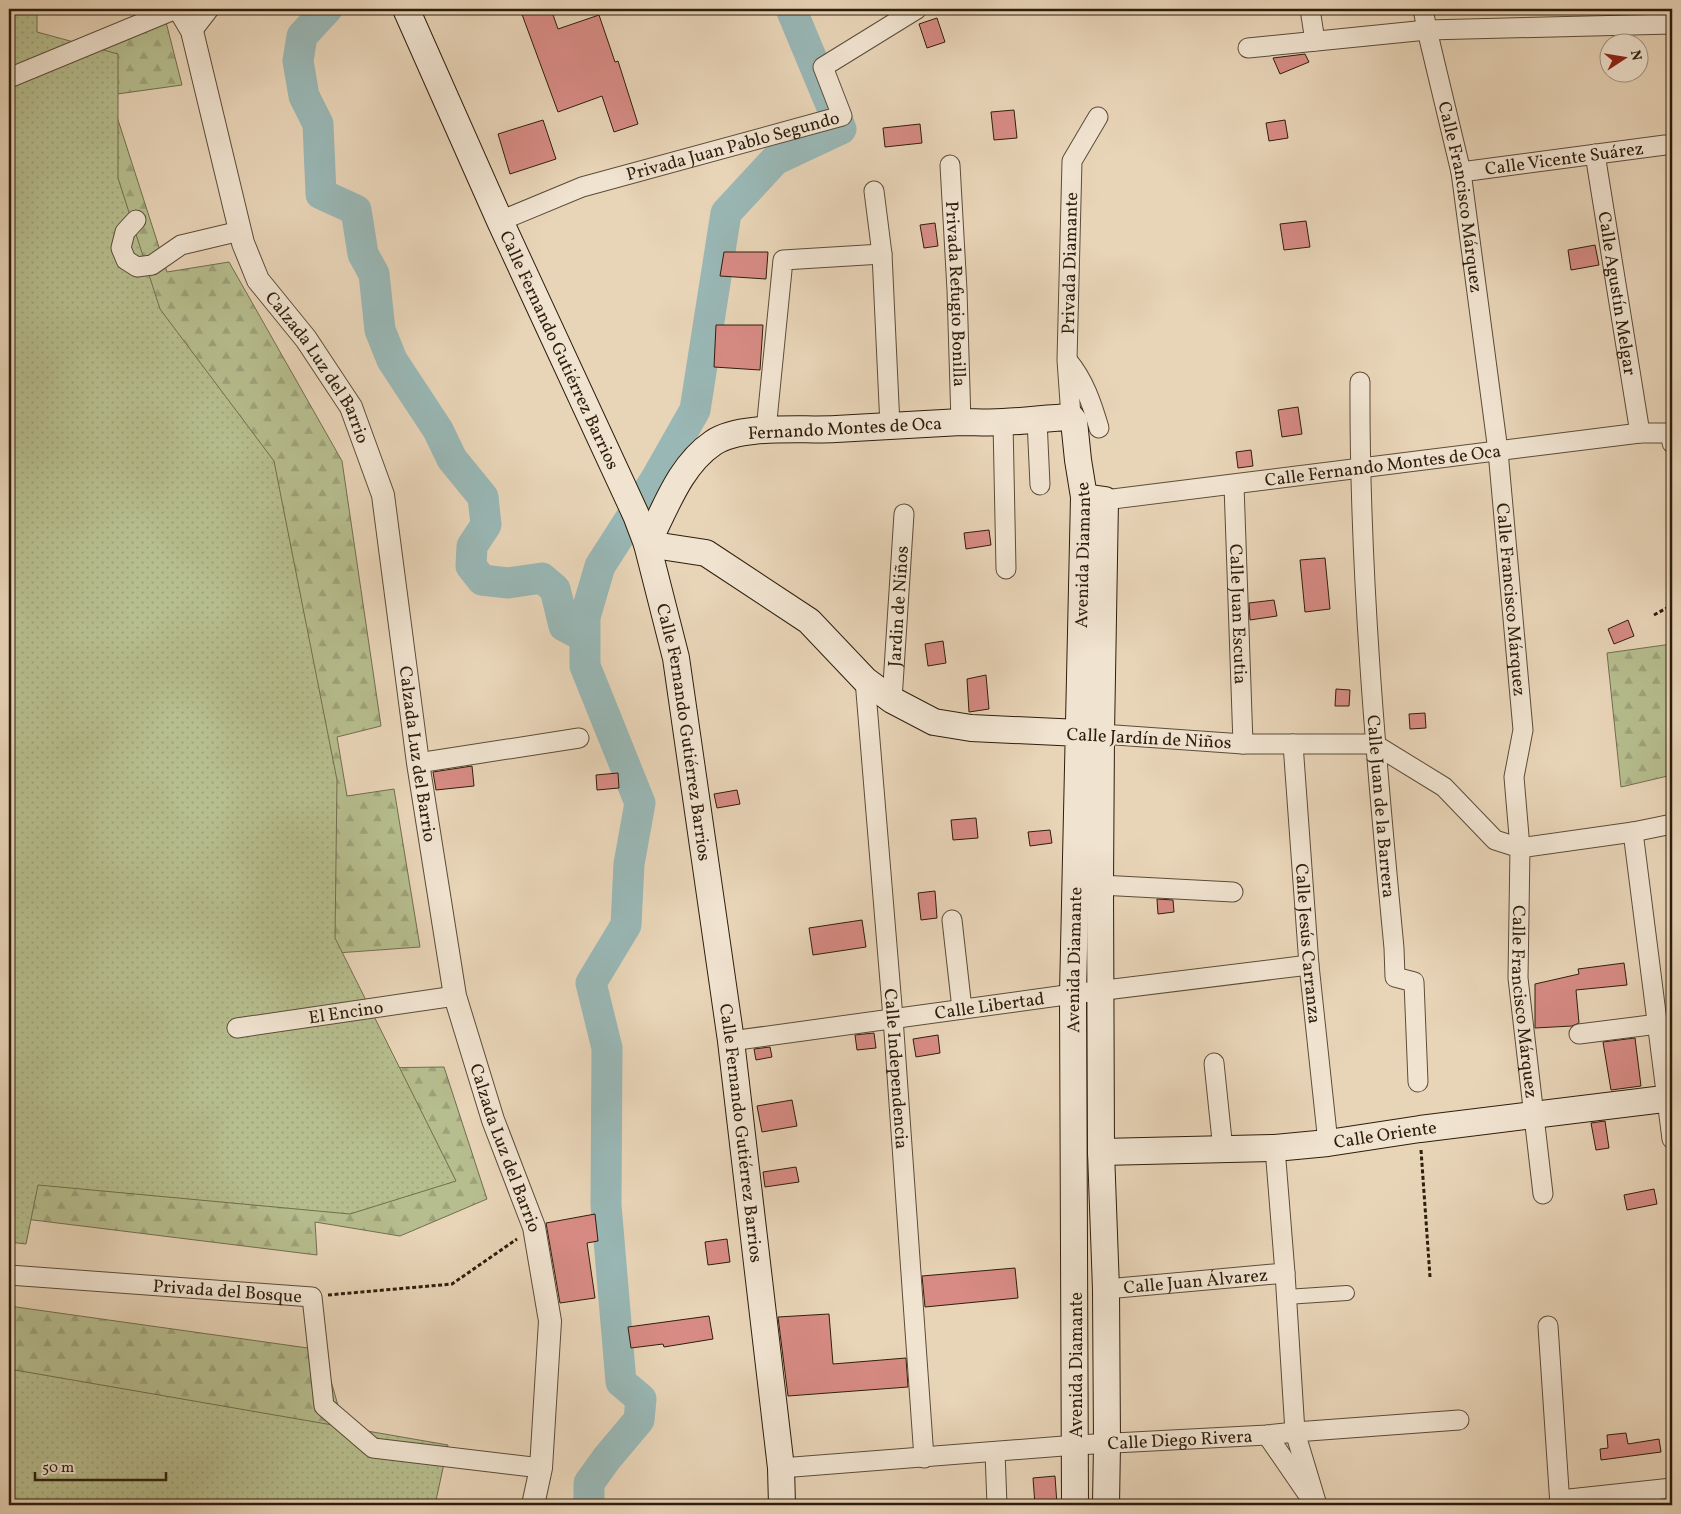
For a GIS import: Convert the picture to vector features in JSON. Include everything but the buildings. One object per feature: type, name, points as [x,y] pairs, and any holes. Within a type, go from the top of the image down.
[{"type":"main road","name":"Calle Fernando Gutiérrez Barrios","points":[[406,9],[500,221],[648,544],[676,658],[731,1041],[781,1468],[782,1505]]},
{"type":"main road","name":"Fernando Montes de Oca","points":[[648,544],[683,474],[694,460],[713,443],[729,435],[766,430],[1003,422],[1071,417]]},
{"type":"main road","name":"Avenida Diamante","points":[[1071,417],[1074,422],[1078,460],[1094,499],[1090,734],[1073,994],[1075,1505]]},
{"type":"main road","name":"Calle Jardín de Niños","points":[[648,544],[706,553],[808,621],[865,680],[892,700],[934,722],[971,728],[1090,734]]},
{"type":"main road","name":"Avenida Diamante","points":[[1090,734],[1100,885],[1101,1152],[1106,1289],[1106,1505]]},
{"type":"main road","name":"Calle Oriente","points":[[1101,1152],[1275,1148],[1670,1098]]},
{"type":"street","name":"Calzada Luz del Barrio","points":[[178,9],[192,31],[243,243],[258,280],[306,339],[351,407],[382,495],[418,764],[455,996],[493,1120],[534,1228],[550,1321],[541,1468],[533,1505]]},
{"type":"street","points":[[9,78],[178,9]]},
{"type":"street","points":[[192,31],[209,9]]},
{"type":"street","name":"Privada Juan Pablo Segundo","points":[[500,221],[582,187],[842,116],[823,67],[917,9]]},
{"type":"street","points":[[1310,9],[1315,41]]},
{"type":"street","name":"Calle Francisco Márquez","points":[[1423,9],[1461,172],[1498,451],[1523,730],[1514,777],[1520,848],[1518,978],[1543,1194]]},
{"type":"street","points":[[1248,48],[1427,30],[1672,24]]},
{"type":"street","name":"Privada Diamante","points":[[1071,417],[1067,360],[1072,161],[1098,117]]},
{"type":"street","name":"Calle Vicente Suárez","points":[[1461,172],[1665,145]]},
{"type":"street","name":"Calle Agustín Melgar","points":[[1595,154],[1640,433]]},
{"type":"street","name":"Privada Refugio Bonilla","points":[[950,165],[962,422]]},
{"type":"street","points":[[874,191],[882,254],[890,426]]},
{"type":"street","points":[[136,220],[125,232],[121,248],[126,260],[137,267],[152,264],[181,245],[240,231]]},
{"type":"street","points":[[766,430],[783,260],[882,254]]},
{"type":"street","points":[[1067,360],[1078,373],[1090,398],[1099,428]]},
{"type":"street","name":"Calle Juan de la Barrera","points":[[1360,382],[1360,468],[1374,744],[1394,948],[1395,977],[1414,982],[1418,1082]]},
{"type":"street","points":[[1037,420],[1040,485]]},
{"type":"street","points":[[1003,422],[1006,569]]},
{"type":"street","name":"Calle Fernando Montes de Oca","points":[[1094,499],[1234,485],[1640,433],[1671,433],[1672,443]]},
{"type":"street","name":"Calle Juan Escutia","points":[[1234,485],[1243,744]]},
{"type":"street","name":"Jardin de Niños","points":[[892,700],[904,514]]},
{"type":"street","name":"Calle Independencia","points":[[865,680],[893,1018],[924,1458]]},
{"type":"street","name":"Calle Jardín de Niños","points":[[1090,734],[1243,744],[1374,744]]},
{"type":"street","points":[[418,764],[579,738]]},
{"type":"street","name":"Calle Jesús Carranza","points":[[1293,744],[1309,965],[1328,1142]]},
{"type":"street","points":[[1374,744],[1444,788],[1495,840],[1520,848],[1633,832],[1672,824]]},
{"type":"street","points":[[1633,832],[1658,1024],[1670,1098],[1672,1139]]},
{"type":"street","points":[[1100,885],[1233,892]]},
{"type":"street","points":[[952,920],[962,1009]]},
{"type":"street","name":"Calle Libertad","points":[[731,1041],[1073,994],[1309,965]]},
{"type":"street","name":"El Encino","points":[[237,1028],[455,996]]},
{"type":"street","points":[[1579,1034],[1658,1024]]},
{"type":"street","points":[[1214,1063],[1223,1150]]},
{"type":"street","points":[[1275,1148],[1295,1432],[1316,1505]]},
{"type":"street","name":"Calle Juan Álvarez","points":[[1106,1289],[1285,1273]]},
{"type":"street","name":"Privada del Bosque","points":[[9,1275],[312,1297],[324,1406],[373,1448],[541,1468]]},
{"type":"street","points":[[1286,1297],[1347,1293]]},
{"type":"street","points":[[1548,1326],[1560,1503],[1672,1488]]},
{"type":"street","name":"Calle Diego Rivera","points":[[781,1468],[1076,1445],[1267,1435],[1460,1420]]},
{"type":"street","points":[[1267,1435],[1316,1505]]},
{"type":"street","points":[[995,1452],[997,1505]]},
{"type":"path","points":[[1654,615],[1672,605]]},
{"type":"path","points":[[1420,1129],[1430,1277]]},
{"type":"path","points":[[312,1297],[452,1284],[534,1228]]},
{"type":"green space","points":[[9,9],[37,9],[37,32],[118,54],[118,178],[160,309],[274,461],[337,780],[335,938],[456,1181],[350,1214],[38,1185],[26,1244],[9,1242]]},
{"type":"green space","points":[[165,18],[182,85],[110,95],[167,272],[229,262],[342,461],[381,726],[337,737],[347,796],[394,789],[420,947],[226,961],[291,1069],[444,1067],[487,1199],[400,1236],[315,1222],[317,1255],[9,1217],[9,66]]},
{"type":"green space","points":[[1672,644],[1672,775],[1621,787],[1607,653]]},
{"type":"green space","points":[[9,1306],[322,1350],[364,1495],[416,1505],[9,1505]]},
{"type":"green space","points":[[9,1369],[448,1445],[435,1505],[9,1505]]},
{"type":"waterway","points":[[327,9],[302,36],[298,61],[304,96],[318,124],[321,194],[356,210],[363,254],[374,274],[380,330],[392,360],[438,430],[452,459],[483,497],[486,525],[472,546],[471,566],[482,580],[508,583],[542,578],[555,589],[564,626],[585,637]]},
{"type":"waterway","points":[[589,1505],[589,1483],[639,1420],[641,1399],[621,1382],[606,1205],[607,1048],[591,983],[626,925],[629,864],[640,803],[585,666],[585,617],[600,566],[657,477],[695,410],[726,213],[775,160],[841,129],[791,9]]}]
